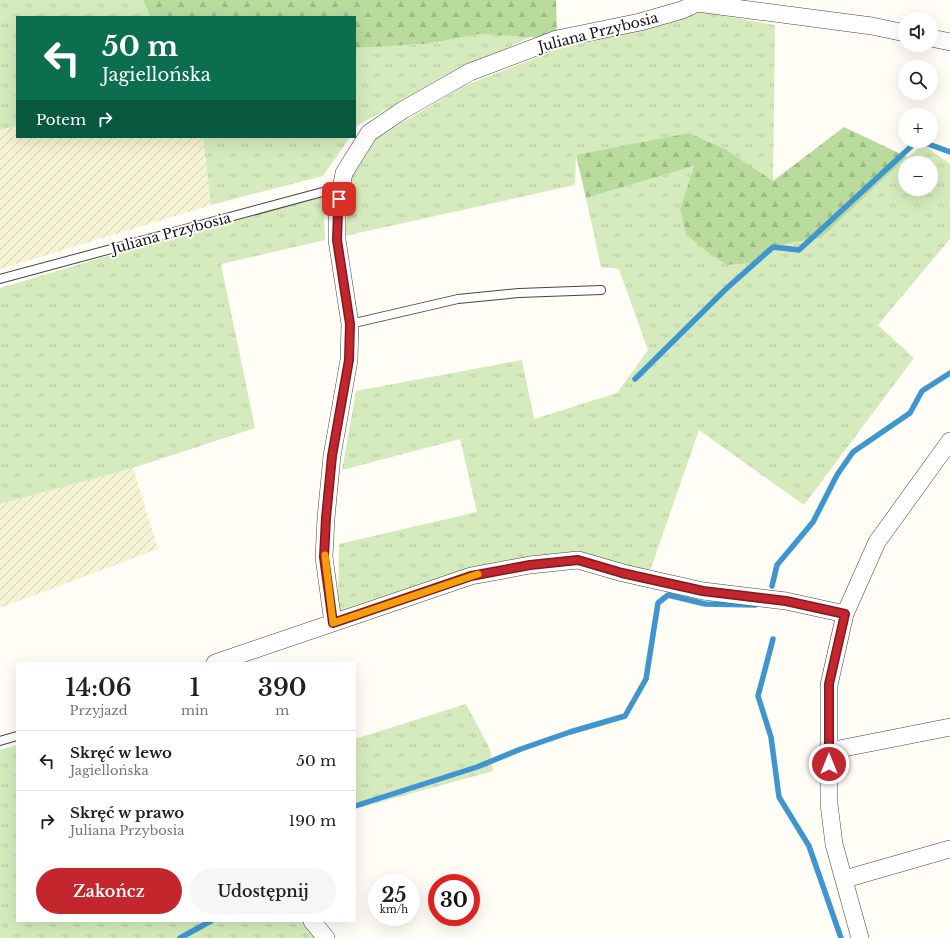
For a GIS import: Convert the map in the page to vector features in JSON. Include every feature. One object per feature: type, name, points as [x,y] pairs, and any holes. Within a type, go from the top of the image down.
[{"type":"street","name":"Juliana Przybosia","points":[[333,623],[324,557],[326,518],[332,456],[349,360],[350,324],[337,240],[338,211],[344,173],[369,133],[403,110],[470,72],[557,39],[640,22],[682,10],[697,1],[872,26],[898,32]]},
{"type":"street","points":[[938,39],[950,42]]},
{"type":"street","points":[[860,938],[845,879],[834,844],[829,804],[829,684],[845,614],[877,542],[950,440]]},
{"type":"street","points":[[218,662],[471,576],[530,565],[578,560],[622,573],[703,591],[786,601],[845,614]]},
{"type":"street","points":[[829,751],[950,727]]},
{"type":"street","points":[[845,879],[950,849]]},
{"type":"street","points":[[313,922],[326,938]]},
{"type":"lane","name":"Juliana Przybosia","points":[[0,279],[341,187]]},
{"type":"lane","points":[[350,324],[458,299],[519,293],[601,290]]},
{"type":"lane","points":[[0,741],[16,736]]},
{"type":"shaded area","points":[[16,126],[16,138],[203,138],[211,205],[0,269],[0,130]]},
{"type":"shaded area","points":[[133,468],[158,549],[0,608],[0,504]]},
{"type":"green space","points":[[0,0],[144,0],[151,16],[16,16],[16,126],[0,130]]},
{"type":"green space","points":[[143,0],[556,0],[557,39],[480,34],[426,44],[356,48],[356,16],[151,16]]},
{"type":"green space","points":[[703,12],[775,25],[773,181],[727,150],[576,155],[575,185],[345,236],[349,189],[354,170],[376,138],[464,86],[561,48]]},
{"type":"green space","points":[[480,34],[530,37],[418,92],[358,125],[356,128],[356,48],[426,44]]},
{"type":"green space","points":[[844,127],[905,156],[898,156],[898,165],[821,238],[785,244],[756,263],[727,265],[707,252],[686,234],[680,209],[694,166],[586,198],[576,155],[689,133],[727,150],[773,181]]},
{"type":"green space","points":[[203,138],[349,138],[323,176],[211,205]]},
{"type":"green space","points":[[920,148],[928,148],[950,164],[950,239],[878,325],[914,358],[804,505],[699,430],[650,571],[575,553],[469,568],[338,615],[339,544],[477,512],[460,439],[342,470],[356,391],[522,360],[534,419],[617,393],[648,350],[619,269],[601,267],[586,198],[694,166],[680,209],[687,234],[707,252],[727,265],[756,263],[785,244],[821,238],[898,165],[898,196],[938,196],[938,156],[908,156]]},
{"type":"green space","points":[[323,192],[325,240],[221,264],[255,428],[133,468],[0,504],[0,288]]},
{"type":"green space","points":[[466,704],[490,749],[493,771],[356,809],[356,739]]},
{"type":"green space","points":[[16,745],[16,922],[305,922],[317,938],[0,938],[0,750]]},
{"type":"waterway","points":[[635,379],[727,288],[773,247],[799,250],[909,148]]},
{"type":"waterway","points":[[938,148],[950,152]]},
{"type":"waterway","points":[[772,586],[777,565],[813,522],[837,475],[853,452],[910,413],[922,391],[950,373]]},
{"type":"waterway","points":[[356,806],[477,767],[521,749],[570,732],[625,716],[646,679],[658,603],[668,595],[705,604],[755,605]]},
{"type":"waterway","points":[[773,639],[758,696],[771,737],[779,797],[809,846],[841,938]]},
{"type":"waterway","points":[[180,938],[209,922]]},
{"type":"slow traffic","points":[[325,555],[333,623],[478,574]]},
{"type":"route","points":[[339,199],[337,240],[350,324],[349,360],[332,456],[326,518],[324,557],[333,623],[471,576],[530,565],[578,560],[622,573],[703,591],[786,601],[845,614],[829,684],[829,764]]}]
